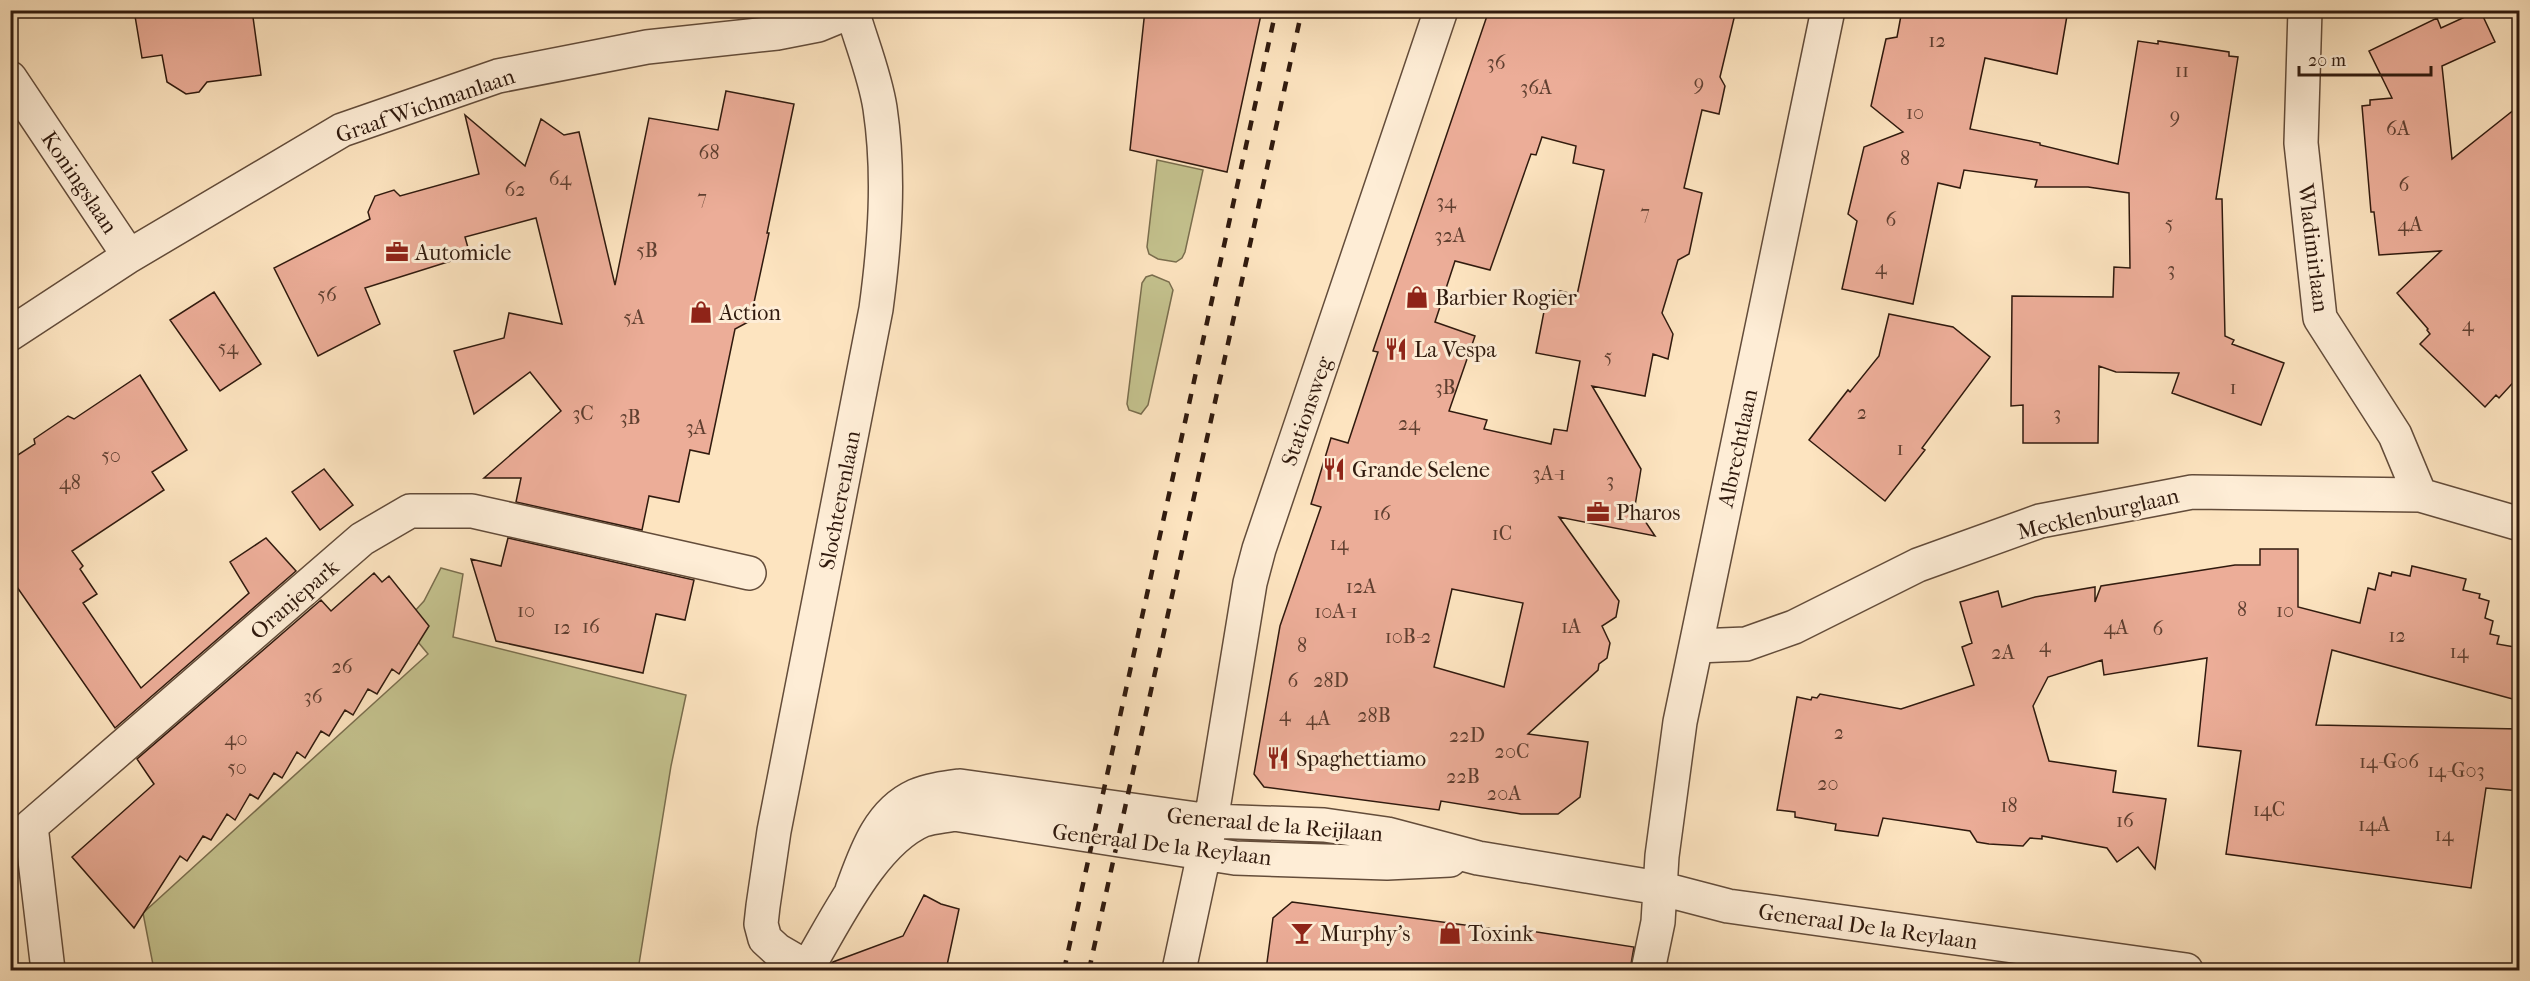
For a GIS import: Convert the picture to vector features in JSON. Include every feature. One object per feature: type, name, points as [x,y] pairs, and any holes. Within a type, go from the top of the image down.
[{"type":"street","name":"Stationsweg","points":[[1179,970],[1205,853],[1250,583],[1259,549],[1441,10]]},
{"type":"street","name":"Albrechtlaan","points":[[1648,970],[1658,922],[1662,856],[1680,722],[1828,10]]},
{"type":"street","name":"Wladimirlaan","points":[[2305,10],[2301,143],[2320,318],[2396,435],[2420,495]]},
{"type":"street","name":"Graaf Wichmanlaan","points":[[10,334],[129,256],[342,130],[498,76],[647,47],[777,33],[818,25],[852,11]]},
{"type":"street","name":"Slochterenlaan","points":[[807,969],[777,950],[765,939],[761,924],[776,820],[876,309],[886,234],[885,170],[879,105],[852,11]]},
{"type":"street","name":"Koningslaan","points":[[10,78],[129,256]]},
{"type":"street","name":"Mecklenburglaan","points":[[1696,646],[1746,644],[1794,627],[1918,565],[2040,521],[2192,492],[2420,495],[2520,524]]},
{"type":"street","name":"Oranjepark","points":[[48,970],[31,826],[362,539],[410,511],[472,511],[749,573]]},
{"type":"street","points":[[807,969],[852,890],[868,846],[889,816],[914,796],[937,789],[957,800]]},
{"type":"street","name":"Generaal de la Reijlaan","points":[[957,800],[1211,821],[1335,826],[1387,834],[1478,858],[1659,888]]},
{"type":"street","name":"Generaal De la Reylaan","points":[[957,800],[1235,858],[1387,863],[1478,858]]},
{"type":"street","name":"Generaal De la Reylaan","points":[[1659,888],[1728,906],[2186,970]]},
{"type":"shaded area","points":[[1157,160],[1203,170],[1185,252],[1176,262],[1158,259],[1149,254],[1147,247]]},
{"type":"shaded area","points":[[1152,275],[1169,282],[1173,290],[1148,405],[1141,414],[1129,410],[1127,404],[1142,283],[1146,277]]},
{"type":"shaded area","points":[[441,568],[463,574],[453,637],[686,695],[671,766],[638,970],[154,970],[143,913],[428,654],[403,624],[424,601]]},
{"type":"building","points":[[134,10],[252,10],[261,75],[207,82],[199,92],[186,94],[167,82],[162,55],[142,58]]},
{"type":"building","points":[[1145,10],[1262,10],[1227,172],[1130,150]]},
{"type":"building","points":[[1489,10],[1736,10],[1720,77],[1725,86],[1719,114],[1702,110],[1684,188],[1702,193],[1689,254],[1678,260],[1662,313],[1673,334],[1668,359],[1653,354],[1645,396],[1592,386],[1641,469],[1635,506],[1655,536],[1559,517],[1619,601],[1616,617],[1602,626],[1610,643],[1607,658],[1599,664],[1598,670],[1528,734],[1588,742],[1580,797],[1558,814],[1521,814],[1441,801],[1439,810],[1264,787],[1254,774],[1280,626],[1321,507],[1311,504],[1331,438],[1348,443],[1378,352],[1373,351]],"holes":[[[1542,137],[1576,146],[1573,163],[1604,170],[1577,295],[1560,291],[1558,303],[1546,301],[1536,353],[1580,361],[1567,431],[1554,429],[1551,444],[1484,429],[1487,420],[1449,411],[1475,336],[1435,322],[1455,261],[1490,270],[1531,154],[1536,155]],[[1452,589],[1523,603],[1504,687],[1434,667]]]},
{"type":"building","points":[[1902,10],[2068,10],[2057,74],[1985,58],[1970,129],[2040,143],[2040,145],[2118,164],[2138,41],[2158,44],[2158,41],[2229,52],[2229,56],[2238,57],[2216,199],[2222,199],[2225,336],[2234,340],[2232,344],[2284,363],[2261,425],[2172,393],[2179,373],[2116,372],[2099,366],[2098,443],[2023,443],[2023,405],[2011,406],[2012,296],[2113,297],[2114,267],[2130,268],[2129,193],[2088,187],[2035,187],[2037,180],[1964,170],[1960,188],[1938,183],[1913,304],[1842,289],[1857,221],[1848,214],[1864,147],[1903,132],[1871,106],[1886,39],[1897,37]]},
{"type":"building","points":[[2480,10],[2495,42],[2442,66],[2452,159],[2520,105],[2520,375],[2499,398],[2496,395],[2485,407],[2420,344],[2430,334],[2428,329],[2397,293],[2441,251],[2379,255],[2374,212],[2371,212],[2362,106],[2370,105],[2370,100],[2392,98],[2369,51],[2437,18],[2441,28]]},
{"type":"building","points":[[726,91],[794,104],[750,321],[735,329],[709,454],[690,450],[679,502],[649,496],[642,530],[516,502],[521,478],[484,478],[561,411],[530,372],[474,414],[454,351],[504,338],[509,313],[562,324],[536,218],[465,237],[470,255],[365,288],[380,324],[318,356],[274,268],[370,219],[368,212],[375,196],[394,190],[400,196],[479,174],[465,115],[525,166],[541,119],[564,135],[579,132],[615,285],[649,118],[718,130]]},
{"type":"building","points":[[214,292],[261,364],[220,391],[170,320]]},
{"type":"building","points":[[1889,314],[1953,327],[1990,357],[1922,448],[1925,450],[1885,501],[1809,440],[1848,390],[1850,392],[1879,356]]},
{"type":"building","points":[[140,375],[187,450],[152,472],[164,490],[72,551],[83,566],[80,569],[97,594],[83,603],[141,688],[249,593],[230,562],[266,538],[296,571],[115,728],[10,577],[10,460],[35,444],[34,439],[68,416],[74,419]]},
{"type":"building","points":[[324,469],[353,505],[320,530],[292,492]]},
{"type":"building","points":[[508,538],[694,580],[685,620],[656,614],[643,673],[496,641],[471,559],[501,566]]},
{"type":"building","points":[[2260,549],[2298,549],[2298,607],[2360,623],[2368,588],[2375,590],[2379,573],[2391,576],[2392,572],[2410,576],[2412,566],[2466,579],[2463,590],[2480,594],[2479,598],[2489,601],[2485,618],[2493,621],[2490,634],[2499,636],[2497,644],[2520,648],[2520,701],[2332,650],[2316,725],[2520,729],[2520,791],[2486,788],[2471,888],[2226,854],[2241,751],[2198,746],[2207,658],[2104,675],[2102,660],[2048,677],[2033,706],[2049,761],[2116,771],[2113,792],[2166,799],[2155,869],[2138,847],[2117,862],[2107,848],[2042,836],[2042,839],[2030,838],[2023,846],[1989,844],[1977,842],[1970,831],[1883,818],[1878,836],[1835,830],[1836,824],[1795,817],[1795,812],[1777,810],[1797,697],[1811,700],[1812,697],[1817,698],[1820,694],[1901,709],[1974,685],[1962,647],[1972,643],[1960,602],[1998,591],[2002,607],[2035,597],[2095,587],[2095,602],[2101,586],[2235,565],[2260,565]]},
{"type":"building","points":[[374,573],[382,582],[389,576],[429,626],[399,674],[392,669],[377,694],[368,689],[353,715],[345,710],[329,736],[321,731],[305,758],[297,752],[282,778],[274,773],[258,799],[250,794],[235,820],[227,814],[211,840],[203,836],[187,861],[180,856],[134,928],[72,857],[154,784],[137,759],[321,600],[331,611]]},
{"type":"building","points":[[924,895],[941,904],[959,909],[946,970],[827,970],[833,962],[903,936]]},
{"type":"building","points":[[1292,902],[1517,932],[1518,929],[1634,947],[1630,970],[1266,970],[1273,918]]},
{"type":"railway","points":[[1064,970],[1276,10]]},
{"type":"railway","points":[[1089,970],[1302,10]]},
{"type":"place","name":"Automicle","points":[[397,252]]},
{"type":"place","name":"Barbier Rogier","points":[[1417,297]]},
{"type":"place","name":"Action","points":[[701,312]]},
{"type":"place","name":"La Vespa","points":[[1396,349]]},
{"type":"place","name":"Grande Selene","points":[[1334,469]]},
{"type":"place","name":"Pharos","points":[[1598,512]]},
{"type":"place","name":"Spaghettiamo","points":[[1278,758]]},
{"type":"place","name":"Murphy's","points":[[1302,933]]},
{"type":"place","name":"Toxink","points":[[1450,933]]}]
